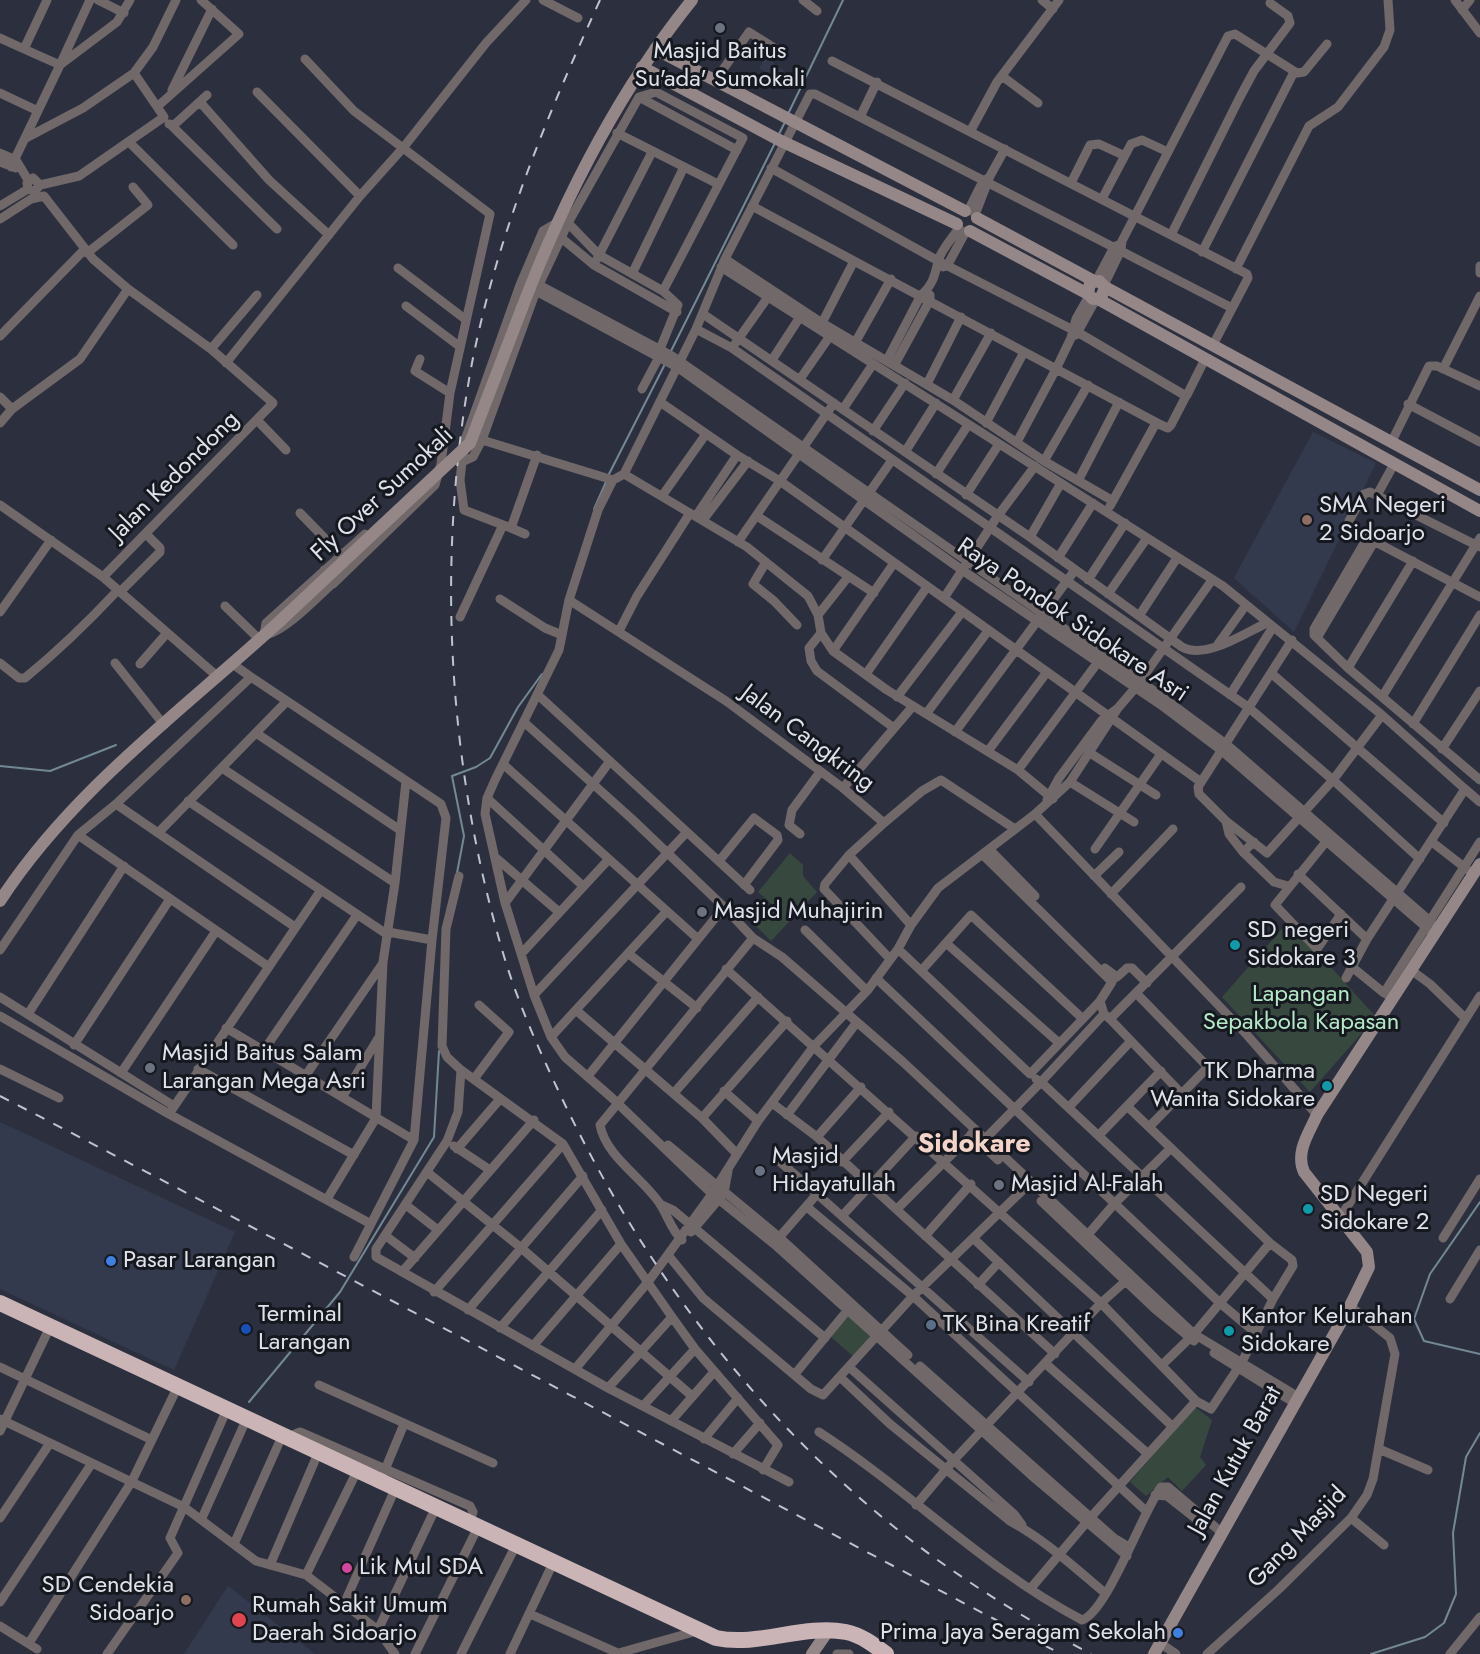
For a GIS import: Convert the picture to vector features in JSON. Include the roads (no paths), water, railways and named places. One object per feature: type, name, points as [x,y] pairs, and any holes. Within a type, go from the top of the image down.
[{"type":"highway","points":[[0,1304],[358,1469],[387,1477],[436,1507],[697,1631],[732,1642],[828,1631],[857,1635],[886,1654]]},
{"type":"main road","name":"Fly Over Sumokali","points":[[0,901],[56,828],[115,769],[234,665],[261,637],[470,443],[554,233],[632,101],[642,68],[692,0]]},
{"type":"main road","points":[[655,49],[971,214],[1480,490]]},
{"type":"main road","points":[[642,68],[776,138],[963,228],[1093,297],[1480,511]]},
{"type":"main road","points":[[963,228],[958,216],[971,214]]},
{"type":"main road","points":[[963,228],[976,226],[971,214]]},
{"type":"main road","points":[[1093,297],[1104,295],[1100,284]]},
{"type":"main road","points":[[1316,420],[1323,406]]},
{"type":"main road","name":"Jalan Kutuk Barat","points":[[1157,1648],[1295,1399],[1350,1306],[1368,1267],[1368,1258],[1300,1164],[1300,1155],[1317,1115],[1389,995],[1411,970],[1432,927],[1472,868]]},
{"type":"main road","points":[[812,1654],[828,1631]]},
{"type":"street","points":[[24,49],[47,0]]},
{"type":"street","points":[[13,163],[90,0]]},
{"type":"street","points":[[98,0],[124,12]]},
{"type":"street","points":[[60,65],[117,22],[130,0]]},
{"type":"street","points":[[26,138],[83,108],[134,73],[153,47],[176,0]]},
{"type":"street","points":[[158,106],[238,35],[238,30],[201,0]]},
{"type":"street","points":[[0,153],[21,169],[30,190],[46,197],[85,251],[128,288],[211,349],[226,363],[486,43],[526,0]]},
{"type":"street","points":[[543,0],[578,18]]},
{"type":"street","points":[[803,0],[817,11]]},
{"type":"street","points":[[1042,0],[1053,9]]},
{"type":"street","points":[[971,130],[1002,76],[1059,0]]},
{"type":"street","points":[[1236,269],[1309,126],[1338,107],[1384,47],[1390,30],[1388,0]]},
{"type":"street","points":[[1455,0],[1480,33]]},
{"type":"street","points":[[1462,10],[1470,0]]},
{"type":"street","points":[[1171,235],[1228,118],[1266,54],[1290,21],[1288,16],[1270,3]]},
{"type":"street","points":[[170,96],[212,9]]},
{"type":"street","points":[[716,81],[749,32],[776,49]]},
{"type":"street","points":[[1100,284],[1228,36],[1235,34],[1297,72]]},
{"type":"street","points":[[0,38],[60,65]]},
{"type":"street","points":[[1202,252],[1297,72],[1309,68],[1327,44]]},
{"type":"street","points":[[261,637],[272,634],[285,625],[332,584],[435,485],[441,464],[450,393],[459,346],[490,214],[354,111],[305,59]]},
{"type":"street","points":[[831,61],[971,130],[1248,276],[1213,345]]},
{"type":"street","points":[[134,73],[172,126],[277,229]]},
{"type":"street","points":[[1002,76],[1038,104]]},
{"type":"street","points":[[860,117],[877,82]]},
{"type":"street","points":[[258,92],[360,196]]},
{"type":"street","points":[[462,462],[474,457],[482,440],[538,288],[554,233],[568,223],[617,134],[632,101],[661,92],[742,135],[743,138],[663,291]]},
{"type":"street","points":[[0,93],[38,111]]},
{"type":"street","points":[[642,389],[667,358],[696,329],[723,263],[771,168],[776,138],[787,117],[813,94],[1119,247],[1232,308]]},
{"type":"street","points":[[172,126],[204,98],[269,180],[328,235]]},
{"type":"street","points":[[632,101],[737,150]]},
{"type":"street","points":[[0,206],[30,190],[38,189],[40,185],[75,178],[130,143],[164,117]]},
{"type":"street","points":[[617,134],[718,184]]},
{"type":"street","points":[[1102,200],[1123,155],[1131,144],[1142,140],[1168,152]]},
{"type":"street","points":[[130,143],[233,245]]},
{"type":"street","points":[[1071,183],[1090,145],[1100,144],[1123,155]]},
{"type":"street","points":[[971,214],[1005,149]]},
{"type":"street","points":[[594,265],[652,152]]},
{"type":"street","points":[[0,162],[13,163]]},
{"type":"street","points":[[632,274],[684,167]]},
{"type":"street","points":[[771,168],[941,265],[1074,333],[1186,395]]},
{"type":"street","points":[[0,336],[85,251],[148,205],[134,187]]},
{"type":"street","points":[[0,219],[30,190]]},
{"type":"street","points":[[752,206],[1165,428],[1171,425],[1205,359]]},
{"type":"street","points":[[568,223],[599,255],[663,291],[678,305],[660,402],[624,474]]},
{"type":"street","points":[[891,362],[941,265],[963,228]]},
{"type":"street","points":[[525,534],[464,510],[460,480],[466,437],[520,285],[543,231],[554,233],[594,265],[677,312]]},
{"type":"street","points":[[822,323],[854,261]]},
{"type":"street","points":[[723,263],[768,297],[1108,511],[1246,604],[1382,715],[1480,802]]},
{"type":"street","points":[[723,263],[891,362],[1044,461],[1113,501]]},
{"type":"street","points":[[1480,266],[1480,273]]},
{"type":"street","points":[[398,268],[465,319]]},
{"type":"street","points":[[856,341],[891,279]]},
{"type":"street","points":[[0,423],[12,409],[78,361],[128,288]]},
{"type":"street","name":"Raya Pondok Sidokare Asri","points":[[538,288],[667,358],[867,496],[962,570],[1040,616],[1098,662],[1140,684],[1224,748],[1432,927]]},
{"type":"street","points":[[211,349],[257,295]]},
{"type":"street","points":[[1443,369],[1480,296]]},
{"type":"street","points":[[732,348],[768,297]]},
{"type":"street","points":[[1017,442],[1093,297]]},
{"type":"street","points":[[406,306],[459,346]]},
{"type":"street","points":[[703,314],[740,337],[997,517],[1030,537],[1190,651],[1217,645],[1270,625]]},
{"type":"street","points":[[772,360],[800,317]]},
{"type":"street","points":[[927,384],[961,317]]},
{"type":"street","points":[[696,329],[732,348],[1248,708],[1333,780],[1420,859]]},
{"type":"street","points":[[953,400],[991,333]]},
{"type":"street","points":[[800,379],[830,336]]},
{"type":"street","points":[[986,423],[1024,352]]},
{"type":"street","points":[[420,359],[415,371],[450,393]]},
{"type":"street","name":"Jalan Kedondong","points":[[103,577],[258,421],[273,403],[226,363]]},
{"type":"street","points":[[843,409],[873,364]]},
{"type":"street","points":[[1391,443],[1426,369],[1432,365],[1480,386]]},
{"type":"street","points":[[873,430],[905,383]]},
{"type":"street","points":[[1044,461],[1088,385]]},
{"type":"street","points":[[0,397],[12,409]]},
{"type":"street","points":[[660,402],[705,434],[780,481],[1201,782]]},
{"type":"street","points":[[1077,481],[1119,402]]},
{"type":"street","points":[[738,542],[834,403]]},
{"type":"street","points":[[905,453],[936,403]]},
{"type":"street","points":[[1408,404],[1480,442]]},
{"type":"street","points":[[258,421],[286,450]]},
{"type":"street","points":[[1108,511],[1156,423]]},
{"type":"street","points":[[936,474],[968,425]]},
{"type":"street","points":[[662,496],[705,434]]},
{"type":"street","points":[[482,440],[608,478],[624,474],[738,542],[808,596],[818,615],[821,633],[833,651],[897,696],[1018,770],[1049,799]]},
{"type":"street","points":[[966,495],[999,444]]},
{"type":"street","points":[[719,491],[737,455]]},
{"type":"street","points":[[459,617],[507,527],[537,456]]},
{"type":"street","points":[[822,560],[892,460]]},
{"type":"street","points":[[619,631],[636,598],[696,517],[748,461]]},
{"type":"street","points":[[261,637],[266,623],[428,480],[441,464]]},
{"type":"street","points":[[1377,495],[1394,464]]},
{"type":"street","points":[[944,598],[997,517],[1035,466]]},
{"type":"street","points":[[608,478],[558,634],[556,658],[487,798],[484,814],[505,903],[534,995],[551,1037],[565,1057],[661,1143],[880,1332],[1037,1476],[1128,1551]]},
{"type":"street","points":[[1030,537],[1061,483]]},
{"type":"street","points":[[1382,697],[1452,582],[1478,544],[1377,495],[1370,492],[1364,494],[1349,521],[1351,529],[1370,540],[1413,561],[1452,582],[1480,597]]},
{"type":"street","points":[[867,496],[968,562],[1040,616],[1140,684]]},
{"type":"street","points":[[1058,558],[1093,503]]},
{"type":"street","points":[[0,505],[103,577],[219,677]]},
{"type":"street","points":[[300,513],[341,555]]},
{"type":"street","points":[[757,516],[874,592]]},
{"type":"street","points":[[1088,580],[1125,523]]},
{"type":"street","points":[[0,663],[19,678],[25,678],[50,653],[71,640],[160,552],[160,548],[146,534]]},
{"type":"street","points":[[1108,594],[1147,538]]},
{"type":"street","points":[[0,612],[51,540]]},
{"type":"street","points":[[1370,540],[1317,638],[1348,668],[1442,749],[1478,774]]},
{"type":"street","points":[[1139,616],[1177,558]]},
{"type":"street","points":[[1348,668],[1413,561]]},
{"type":"street","points":[[766,562],[753,584],[774,601],[797,626]]},
{"type":"street","points":[[833,651],[894,563]]},
{"type":"street","points":[[324,570],[323,577],[332,584]]},
{"type":"street","points":[[955,732],[1075,570]]},
{"type":"street","points":[[818,615],[848,577]]},
{"type":"street","points":[[573,1368],[692,1227],[718,1193],[736,1152],[758,1121],[814,1046],[867,991],[898,950],[911,925],[948,878],[1035,814],[1070,782],[1090,753],[1110,717],[1140,684],[1212,580]]},
{"type":"street","points":[[866,674],[927,588]]},
{"type":"street","points":[[500,599],[558,634]]},
{"type":"street","name":"Jalan Cangkring","points":[[570,600],[726,701],[843,788],[885,823],[922,790],[941,780],[1015,829]]},
{"type":"street","points":[[1217,645],[1246,604]]},
{"type":"street","points":[[225,606],[261,637]]},
{"type":"street","points":[[897,696],[962,612]]},
{"type":"street","points":[[1413,724],[1480,615]]},
{"type":"street","points":[[1230,695],[1270,625]]},
{"type":"street","points":[[926,714],[988,631]]},
{"type":"street","points":[[140,664],[167,633]]},
{"type":"street","points":[[821,633],[809,648],[811,661],[817,671],[894,728]]},
{"type":"street","points":[[1267,853],[1226,821],[1199,794],[1201,782],[1292,640]]},
{"type":"street","points":[[1018,770],[1098,662]]},
{"type":"street","points":[[115,663],[164,725]]},
{"type":"street","points":[[234,665],[441,804],[445,811],[414,1140],[354,1257]]},
{"type":"street","points":[[988,750],[1047,672]]},
{"type":"street","points":[[1271,674],[1444,824]]},
{"type":"street","points":[[0,950],[78,835],[116,804],[251,677]]},
{"type":"street","points":[[1442,749],[1480,691]]},
{"type":"street","points":[[537,695],[747,888],[778,840],[777,835],[754,818],[719,861]]},
{"type":"street","points":[[158,833],[287,701]]},
{"type":"street","points":[[843,788],[913,706]]},
{"type":"street","points":[[1256,865],[1333,780],[1382,715]]},
{"type":"street","points":[[1049,799],[1102,720],[1110,717]]},
{"type":"street","points":[[525,723],[594,784],[724,907],[753,938],[916,1078],[1192,1336],[1295,1399]]},
{"type":"street","points":[[256,733],[400,830]]},
{"type":"street","points":[[1090,753],[1156,795]]},
{"type":"street","points":[[1095,849],[1161,754]]},
{"type":"street","points":[[505,903],[610,761]]},
{"type":"street","points":[[503,764],[567,819],[696,938]]},
{"type":"street","points":[[222,768],[395,883]]},
{"type":"street","points":[[800,834],[789,825],[792,810],[820,772]]},
{"type":"street","points":[[327,1199],[376,1118],[383,962],[395,883],[406,781]]},
{"type":"street","points":[[1070,782],[1134,822]]},
{"type":"street","points":[[1346,978],[1367,939],[1444,824],[1464,789]]},
{"type":"street","points":[[487,798],[583,886]]},
{"type":"street","points":[[188,801],[388,934],[432,940]]},
{"type":"street","points":[[116,804],[296,927]]},
{"type":"street","points":[[1035,814],[1248,1035],[1317,1115]]},
{"type":"street","points":[[1226,821],[1229,834],[1256,865],[1277,885],[1288,886]]},
{"type":"street","points":[[885,823],[849,855],[825,884],[825,891],[890,959]]},
{"type":"street","points":[[1111,894],[1173,829]]},
{"type":"street","points":[[534,995],[665,852],[687,832]]},
{"type":"street","points":[[78,835],[269,967]]},
{"type":"street","points":[[1328,839],[1275,905],[1317,949],[1341,914]]},
{"type":"street","points":[[1244,852],[1254,842]]},
{"type":"street","points":[[1432,842],[1472,868],[1480,842]]},
{"type":"street","points":[[986,852],[1114,979]]},
{"type":"street","points":[[1094,876],[1119,852]]},
{"type":"street","points":[[849,855],[911,925]]},
{"type":"street","points":[[495,858],[559,912]]},
{"type":"street","points":[[522,953],[609,859]]},
{"type":"street","points":[[28,1014],[124,866]]},
{"type":"street","points":[[1298,874],[1367,939]]},
{"type":"street","points":[[459,876],[446,929],[442,1046],[447,1057],[461,1070],[500,1099],[534,1120],[563,1144],[621,1244],[648,1279],[672,1317],[714,1372],[778,1445],[763,1470]]},
{"type":"street","points":[[983,1141],[1107,1016],[1137,994],[1241,887]]},
{"type":"street","points":[[169,1114],[321,890]]},
{"type":"street","points":[[74,1045],[170,899]]},
{"type":"street","points":[[588,1076],[696,938],[724,907]]},
{"type":"street","points":[[551,1037],[666,912]]},
{"type":"street","points":[[264,1050],[357,915]]},
{"type":"street","points":[[921,971],[973,916],[1083,1019]]},
{"type":"street","points":[[1352,966],[1389,995],[1432,927]]},
{"type":"street","points":[[805,930],[867,991]]},
{"type":"street","points":[[121,1073],[216,931]]},
{"type":"street","points":[[753,938],[646,1070],[616,1101],[602,1121],[601,1129],[612,1149],[660,1204],[692,1227],[825,1338]]},
{"type":"street","points":[[946,943],[1058,1042]]},
{"type":"street","points":[[898,950],[1273,1299]]},
{"type":"street","points":[[629,954],[697,1008]]},
{"type":"street","points":[[306,1075],[383,962]]},
{"type":"street","points":[[1030,1074],[1058,1042],[1100,1001],[1114,979],[1129,967],[1147,984]]},
{"type":"street","points":[[726,969],[971,1184],[999,1213],[1101,1303],[1196,1401],[1211,1410],[1240,1365],[1293,1263],[1127,1106]]},
{"type":"street","points":[[1411,970],[1430,984],[1465,1018]]},
{"type":"street","points":[[876,978],[1013,1109],[1257,1334]]},
{"type":"street","points":[[1137,994],[1207,1065],[1207,1069],[1149,1127]]},
{"type":"street","points":[[1340,1218],[1480,996]]},
{"type":"street","points":[[0,997],[174,1106]]},
{"type":"street","points":[[674,1093],[758,997]]},
{"type":"street","points":[[1100,1001],[1107,1016],[1182,1094]]},
{"type":"street","points":[[474,1079],[509,1032],[479,1005]]},
{"type":"street","points":[[577,1011],[613,1044],[674,1093],[736,1152]]},
{"type":"street","points":[[0,1016],[169,1114],[371,1224]]},
{"type":"street","points":[[702,1118],[787,1021]]},
{"type":"street","points":[[787,1115],[855,1024]]},
{"type":"street","points":[[38,1037],[45,1026]]},
{"type":"street","points":[[226,1028],[414,1140]]},
{"type":"street","points":[[343,1096],[380,1036]]},
{"type":"street","points":[[1069,1107],[1130,1042]]},
{"type":"street","points":[[0,1069],[59,1098]]},
{"type":"street","points":[[198,1069],[354,1155]]},
{"type":"street","points":[[461,1070],[458,1112],[447,1141],[376,1249],[376,1257],[434,1292],[608,1388],[789,1482]]},
{"type":"street","points":[[1099,1135],[1161,1071]]},
{"type":"street","points":[[817,1137],[861,1087]]},
{"type":"street","points":[[724,1091],[758,1121]]},
{"type":"street","points":[[457,1149],[500,1099]]},
{"type":"street","points":[[772,1103],[817,1137],[1055,1354]]},
{"type":"street","points":[[842,1162],[889,1112]]},
{"type":"street","points":[[402,1272],[534,1120]]},
{"type":"street","points":[[897,1209],[974,1133]]},
{"type":"street","points":[[842,1216],[916,1136]]},
{"type":"street","points":[[447,1141],[490,1170]]},
{"type":"street","points":[[434,1292],[563,1144]]},
{"type":"street","points":[[1085,1237],[1115,1203],[1171,1148]]},
{"type":"street","points":[[778,1160],[1029,1382]]},
{"type":"street","points":[[427,1172],[520,1247],[609,1323],[668,1378],[692,1396]]},
{"type":"street","points":[[468,1310],[583,1176]]},
{"type":"street","points":[[1443,1238],[1480,1179]]},
{"type":"street","points":[[925,1236],[971,1184]]},
{"type":"street","points":[[668,1255],[703,1298],[811,1389],[824,1395],[913,1296],[1028,1185]]},
{"type":"street","points":[[776,1240],[817,1194]]},
{"type":"street","points":[[660,1204],[679,1241]]},
{"type":"street","points":[[406,1205],[438,1230]]},
{"type":"street","points":[[807,1207],[913,1296],[1147,1508]]},
{"type":"street","points":[[500,1328],[602,1210]]},
{"type":"street","points":[[386,1236],[415,1258]]},
{"type":"street","points":[[973,1238],[1172,1426]]},
{"type":"street","points":[[1162,1365],[1192,1336],[1270,1243]]},
{"type":"street","points":[[533,1346],[621,1244]]},
{"type":"street","points":[[867,1258],[878,1248]]},
{"type":"street","points":[[1450,1299],[1477,1262],[1480,1250]]},
{"type":"street","points":[[978,1285],[999,1262]]},
{"type":"street","points":[[916,1505],[951,1464],[1101,1303],[1129,1279]]},
{"type":"street","name":"Gang Masjid","points":[[1207,1654],[1279,1589],[1351,1518],[1371,1486],[1395,1354],[1394,1345],[1385,1333],[1350,1306]]},
{"type":"street","points":[[795,1374],[850,1307]]},
{"type":"street","points":[[608,1388],[672,1317]]},
{"type":"street","points":[[50,1327],[2,1424],[50,1443],[186,1509],[202,1518],[256,1561],[306,1575],[378,1630],[395,1654]]},
{"type":"street","points":[[962,1341],[971,1330]]},
{"type":"street","points":[[643,1406],[695,1349]]},
{"type":"street","points":[[1046,1364],[1147,1453]]},
{"type":"street","points":[[0,1367],[152,1440]]},
{"type":"street","points":[[849,1367],[899,1412],[951,1464]]},
{"type":"street","points":[[671,1421],[714,1372]]},
{"type":"street","points":[[840,1377],[890,1424],[951,1464],[1014,1514],[1022,1525],[1105,1593]]},
{"type":"street","points":[[320,1385],[493,1463]]},
{"type":"street","points":[[0,1626],[33,1646],[132,1481],[178,1386]]},
{"type":"street","points":[[704,1439],[738,1398]]},
{"type":"street","points":[[1031,1588],[1118,1484],[1196,1401]]},
{"type":"street","points":[[107,1654],[178,1553],[170,1538],[186,1509],[227,1409]]},
{"type":"street","points":[[890,1424],[899,1412]]},
{"type":"street","points":[[202,1518],[247,1418]]},
{"type":"street","points":[[733,1454],[760,1423]]},
{"type":"street","points":[[344,1604],[406,1425]]},
{"type":"street","points":[[234,1544],[286,1436],[300,1432],[387,1477],[470,1506],[474,1525],[415,1654]]},
{"type":"street","points":[[819,1432],[860,1458],[962,1541],[1082,1620],[1091,1614],[1105,1593],[1128,1551],[1147,1508],[1161,1488],[1168,1487],[1220,1534]]},
{"type":"street","points":[[0,1518],[50,1443]]},
{"type":"street","points":[[1379,1449],[1428,1470]]},
{"type":"street","points":[[270,1565],[319,1451]]},
{"type":"street","points":[[0,1602],[92,1463]]},
{"type":"street","points":[[306,1575],[358,1469]]},
{"type":"street","points":[[378,1630],[436,1507]]},
{"type":"street","points":[[1351,1518],[1384,1545]]},
{"type":"street","points":[[461,1654],[516,1545]]},
{"type":"street","points":[[514,1653],[553,1563]]},
{"type":"street","points":[[530,1614],[617,1654],[697,1631]]},
{"type":"street","points":[[1450,1654],[1480,1617]]},
{"type":"street","points":[[1157,1648],[1176,1654]]},
{"type":"street","points":[[837,1654],[849,1654]]},
{"type":"waterway","points":[[788,114],[843,0]]},
{"type":"waterway","points":[[778,136],[785,122]]},
{"type":"waterway","points":[[670,353],[775,143]]},
{"type":"waterway","points":[[608,476],[665,364]]},
{"type":"waterway","points":[[594,509],[606,482]]},
{"type":"waterway","points":[[457,873],[464,836],[452,776],[476,767],[490,758],[518,707],[542,674]]},
{"type":"waterway","points":[[0,766],[50,771],[116,745]]},
{"type":"waterway","points":[[249,1402],[340,1292],[434,1137],[439,1051]]},
{"type":"waterway","points":[[1480,1202],[1430,1274],[1414,1319],[1424,1341],[1480,1354]]},
{"type":"waterway","points":[[1371,1654],[1425,1637],[1444,1623],[1456,1594],[1453,1533],[1466,1457],[1480,1433]]},
{"type":"railway","points":[[600,0],[542,133],[509,223],[482,316],[461,436],[454,509],[451,583],[453,656],[459,730],[469,803],[483,875],[501,946],[519,1001],[534,1037],[590,1155],[626,1218],[665,1278],[754,1392],[803,1445],[856,1495],[912,1541],[999,1601],[1091,1654]]},
{"type":"railway","points":[[0,1096],[1061,1654]]},
{"type":"place","name":"Masjid Baitus Su'ada' Sumokali","points":[[720,28]]},
{"type":"place","name":"SMA Negeri 2 Sidoarjo","points":[[1307,520]]},
{"type":"place","name":"Masjid Muhajirin","points":[[702,912]]},
{"type":"place","name":"SD negeri Sidokare 3","points":[[1235,945]]},
{"type":"place","name":"Masjid Baitus Salam Larangan Mega Asri","points":[[150,1068]]},
{"type":"place","name":"TK Dharma Wanita Sidokare","points":[[1327,1086]]},
{"type":"place","name":"Masjid Hidayatullah","points":[[760,1171]]},
{"type":"place","name":"Masjid Al-Falah","points":[[999,1185]]},
{"type":"place","name":"SD Negeri Sidokare 2","points":[[1308,1209]]},
{"type":"place","name":"Pasar Larangan","points":[[111,1261]]},
{"type":"place","name":"TK Bina Kreatif","points":[[931,1325]]},
{"type":"place","name":"Terminal Larangan","points":[[246,1329]]},
{"type":"place","name":"Kantor Kelurahan Sidokare","points":[[1229,1331]]},
{"type":"place","name":"Lik Mul SDA","points":[[347,1568]]},
{"type":"place","name":"SD Cendekia Sidoarjo","points":[[186,1600]]},
{"type":"place","name":"Rumah Sakit Umum Daerah Sidoarjo","points":[[239,1620]]},
{"type":"place","name":"Prima Jaya Seragam Sekolah","points":[[1178,1633]]},
{"type":"district","name":"Sidokare","points":[[974,1145]]},
{"type":"park label","name":"Lapangan Sepakbola Kapasan","points":[[1301,1009]]}]
